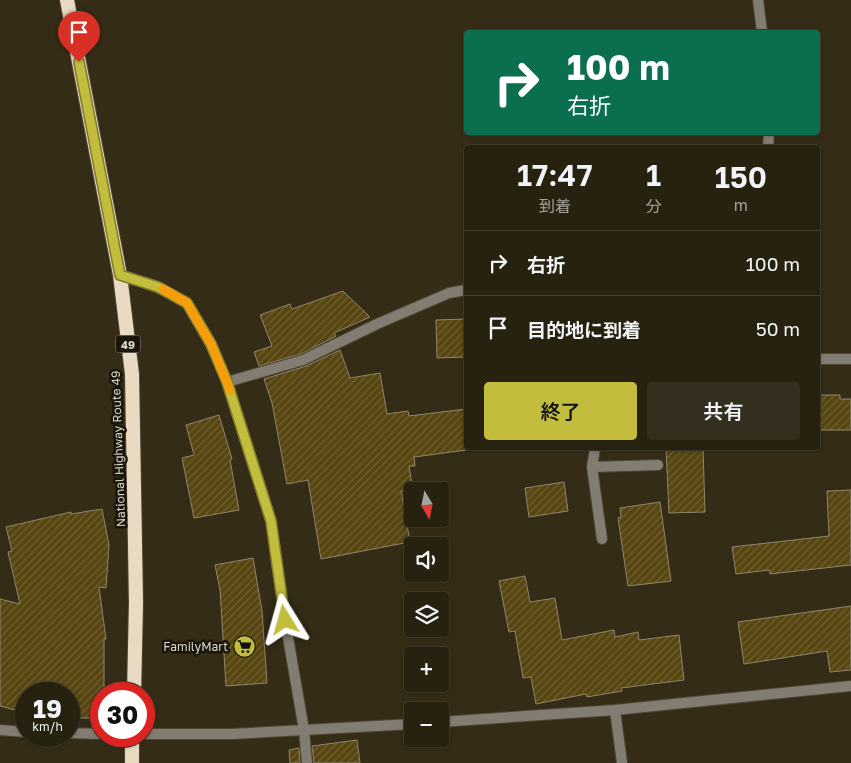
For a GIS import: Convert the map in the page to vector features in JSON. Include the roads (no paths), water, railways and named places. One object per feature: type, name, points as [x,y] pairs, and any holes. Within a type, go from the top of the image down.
[{"type":"highway","name":"National Highway Route 49","points":[[67,0],[120,275],[132,374],[136,602],[134,682]]},
{"type":"highway","points":[[132,747],[132,763]]},
{"type":"street","points":[[758,0],[762,30]]},
{"type":"street","points":[[120,275],[158,287],[187,303],[211,344],[227,382],[271,521],[308,763]]},
{"type":"street","points":[[227,382],[303,360],[386,320],[449,293],[464,290]]},
{"type":"street","points":[[820,359],[851,359]]},
{"type":"street","points":[[596,450],[592,467],[602,539]]},
{"type":"street","points":[[592,467],[658,465]]},
{"type":"street","points":[[449,721],[615,710],[851,686]]},
{"type":"street","points":[[615,710],[622,763]]},
{"type":"street","points":[[155,734],[232,734],[404,724]]},
{"type":"street","points":[[0,730],[15,731]]},
{"type":"place","name":"FamilyMart","points":[[244,646]]}]
